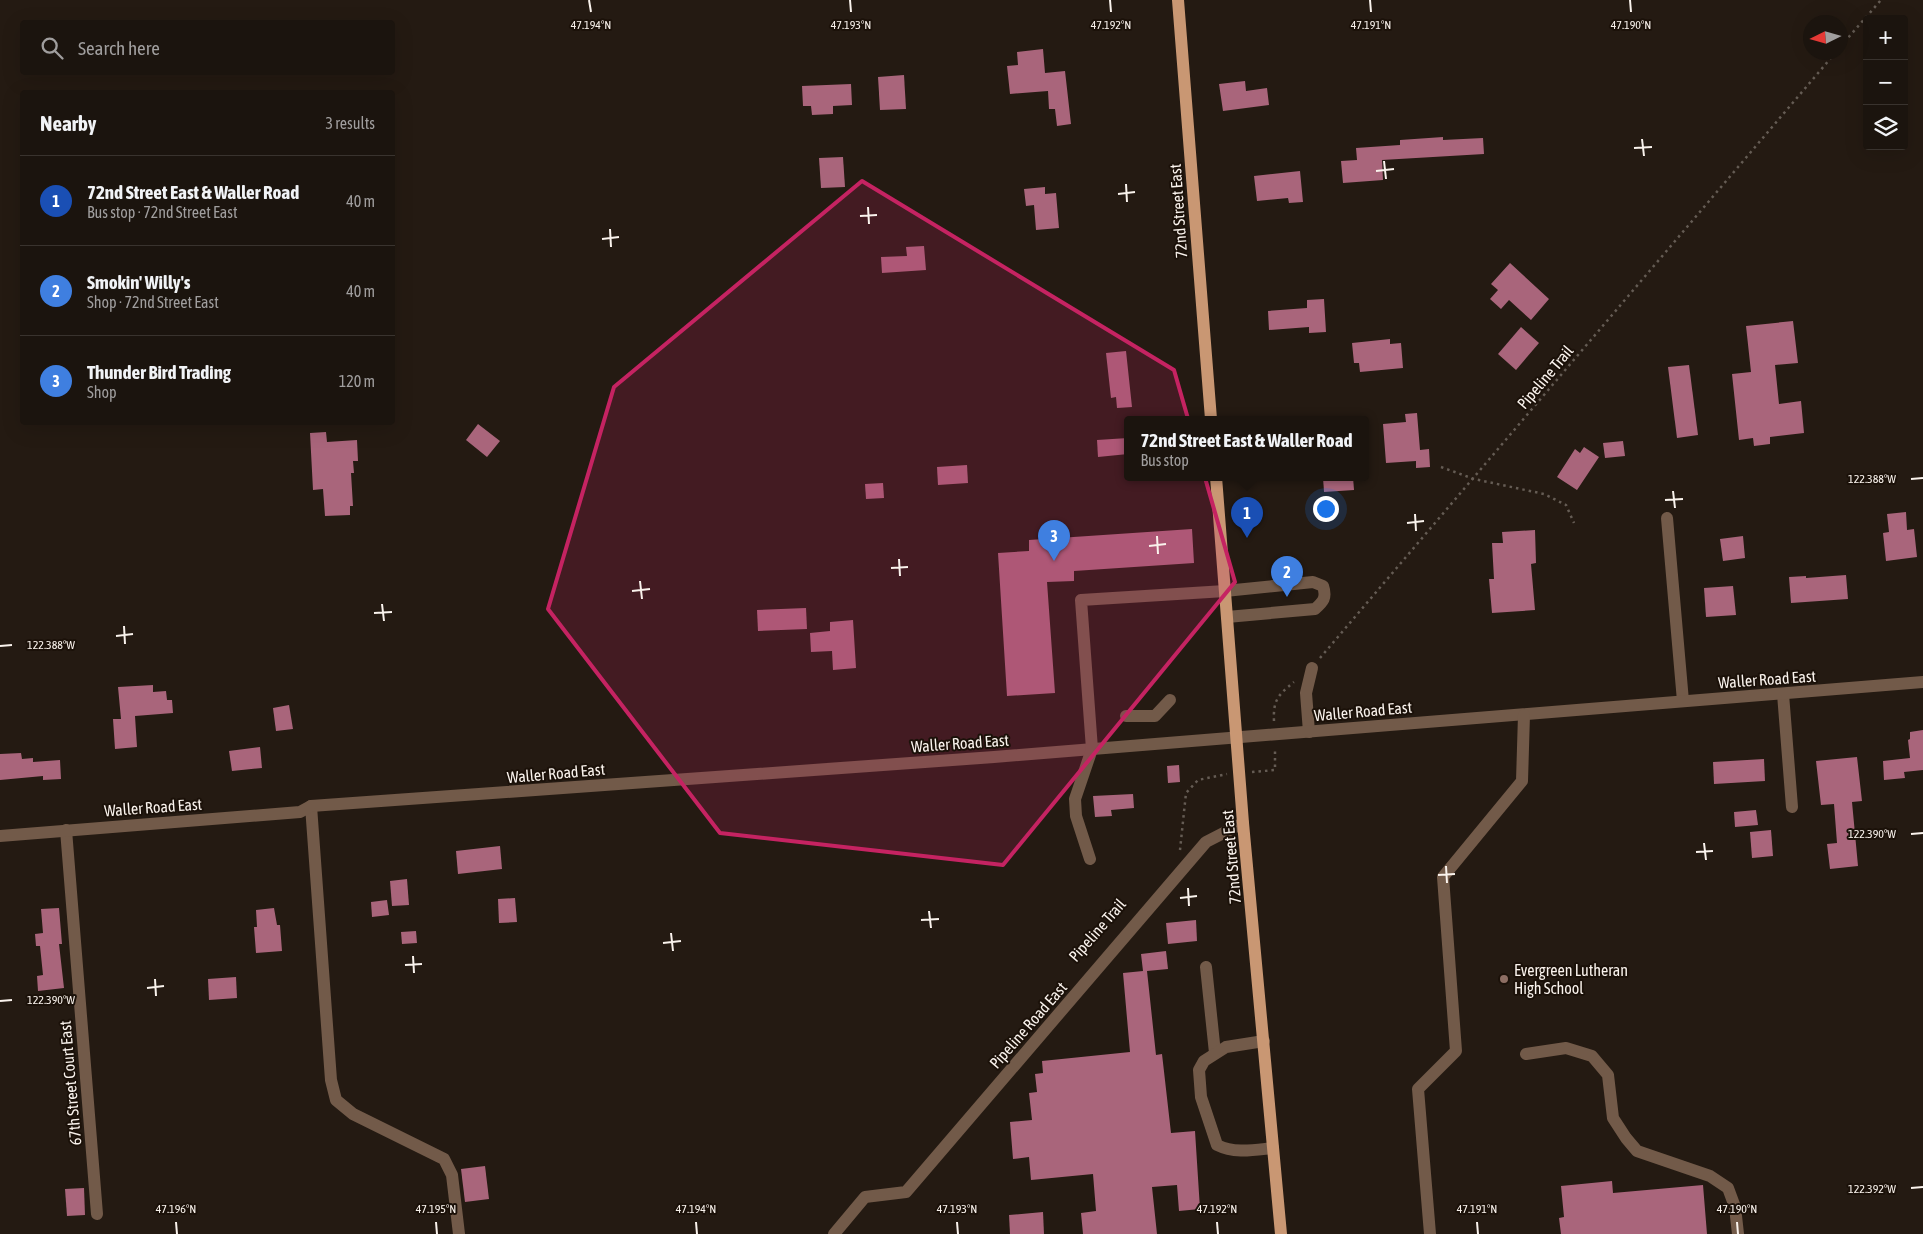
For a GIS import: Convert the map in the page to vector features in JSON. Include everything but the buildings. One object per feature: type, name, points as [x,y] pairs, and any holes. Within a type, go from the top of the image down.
[{"type":"main road","name":"72nd Street East","points":[[1178,0],[1211,416]]},
{"type":"main road","name":"72nd Street East","points":[[1216,481],[1236,736],[1280,1234]]},
{"type":"street","points":[[1667,518],[1683,701]]},
{"type":"street","points":[[1090,859],[1076,816],[1075,799],[1092,749],[1081,600],[1225,592],[1313,582],[1323,586],[1326,594],[1323,602],[1315,609],[1227,617]]},
{"type":"street","points":[[1309,732],[1306,693],[1312,668]]},
{"type":"street","name":"Waller Road East","points":[[0,836],[300,812],[311,806],[447,798],[1092,749],[1923,682]]},
{"type":"street","points":[[1782,694],[1792,807]]},
{"type":"street","points":[[1126,716],[1155,716],[1170,700]]},
{"type":"street","points":[[1430,1234],[1418,1089],[1456,1051],[1443,877],[1522,781],[1524,715]]},
{"type":"street","points":[[311,806],[331,1080],[336,1100],[353,1114],[444,1159],[452,1176],[459,1234]]},
{"type":"street","name":"Pipeline Road East","points":[[834,1234],[865,1197],[906,1192],[1206,842],[1244,822]]},
{"type":"street","name":"67th Street Court East","points":[[66,830],[97,1214]]},
{"type":"street","points":[[1206,967],[1215,1054]]},
{"type":"street","points":[[1264,1041],[1226,1047],[1204,1061],[1199,1070],[1201,1097],[1217,1145],[1227,1150],[1240,1151],[1273,1148]]},
{"type":"street","points":[[1526,1054],[1566,1048],[1592,1056],[1608,1075],[1613,1118],[1626,1138],[1637,1151],[1710,1176],[1728,1188],[1735,1207],[1738,1234]]},
{"type":"path","points":[[1848,38],[1881,0]]},
{"type":"path","name":"Pipeline Trail","points":[[1274,715],[1275,700],[1281,692],[1312,668],[1829,60]]},
{"type":"path","points":[[1441,467],[1474,479],[1544,494],[1566,505],[1574,523]]},
{"type":"path","points":[[1264,772],[1275,770],[1275,756]]},
{"type":"path","points":[[1180,851],[1186,793],[1198,780],[1217,775]]},
{"type":"highlighted area","points":[[862,181],[1174,370],[1235,582],[1003,865],[720,833],[548,609],[614,387]]},
{"type":"place","name":"72nd Street East & Waller Road","points":[[1247,538]]},
{"type":"place","name":"Thunder Bird Trading","points":[[1054,561]]},
{"type":"place","name":"Smokin' Willy's","points":[[1287,597]]},
{"type":"place","name":"Evergreen Lutheran High School","points":[[1504,979]]}]
